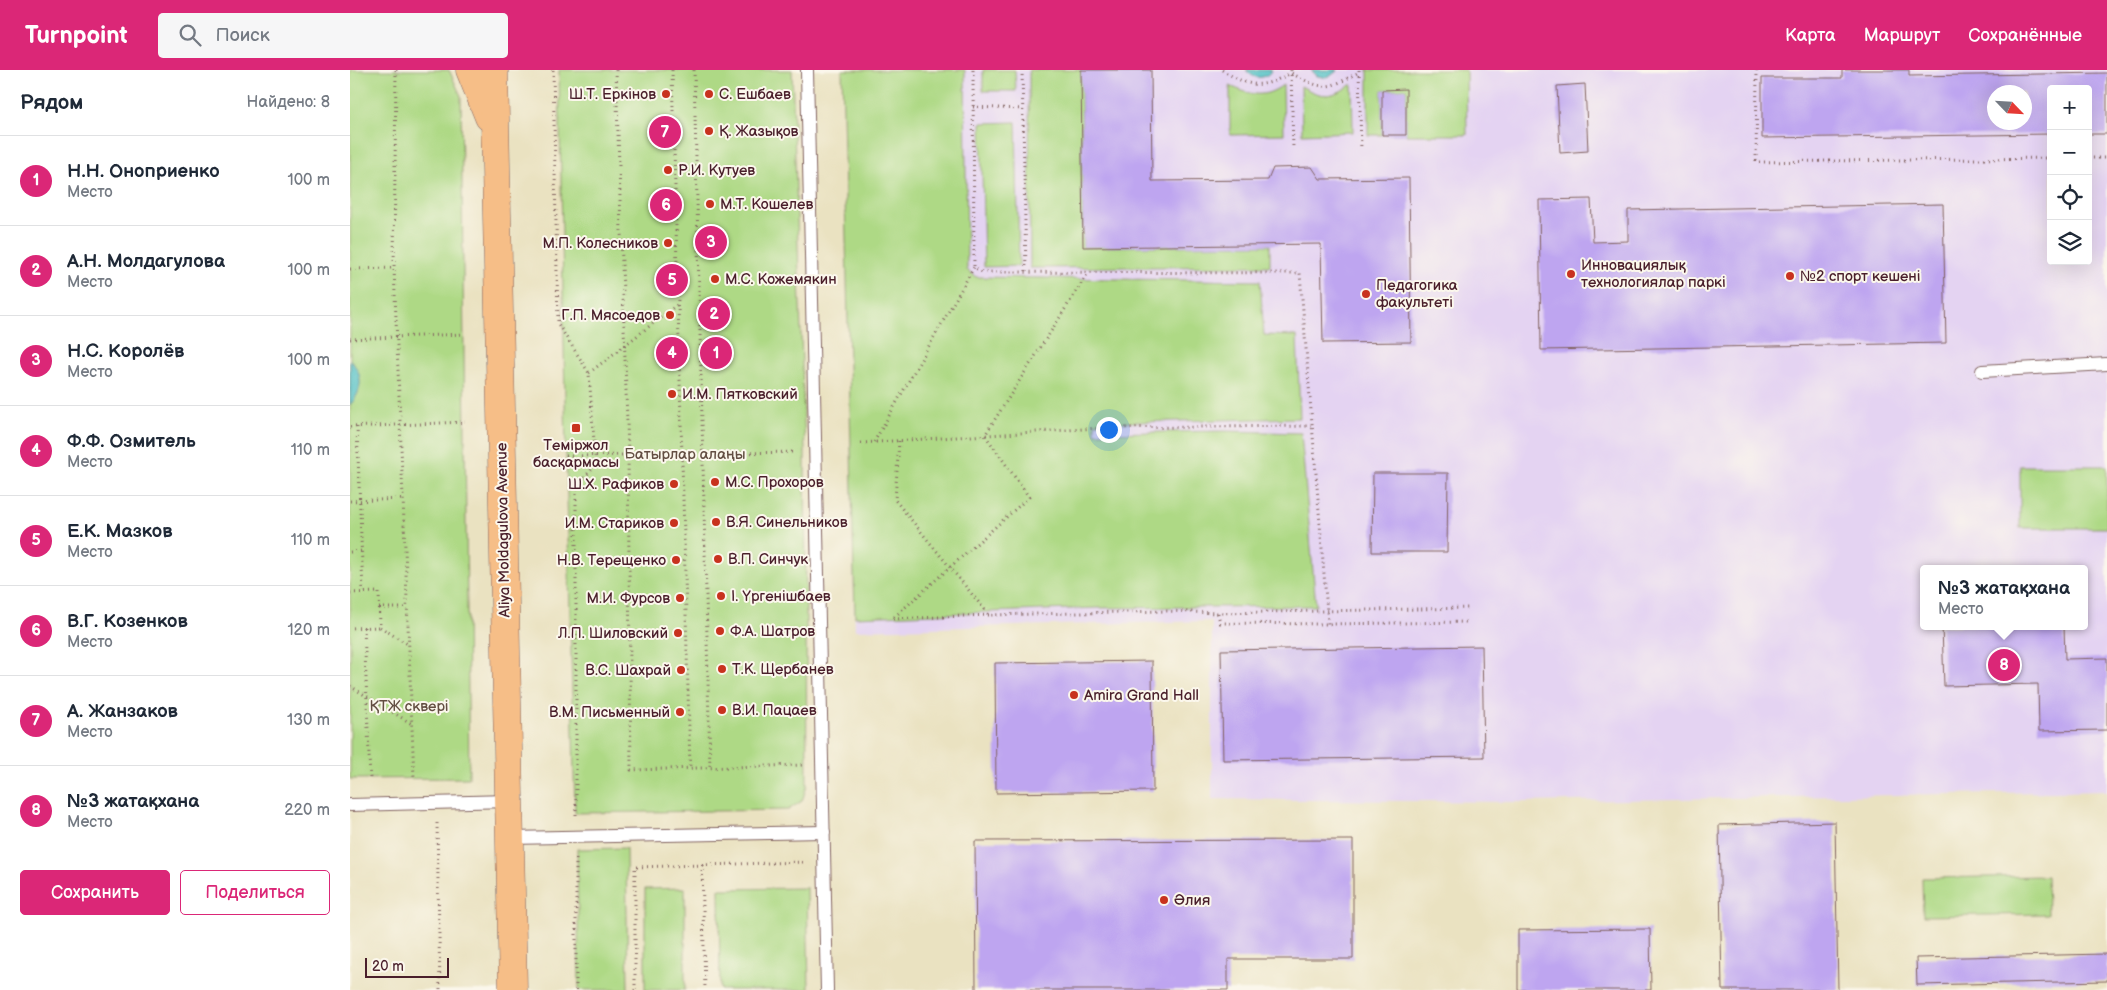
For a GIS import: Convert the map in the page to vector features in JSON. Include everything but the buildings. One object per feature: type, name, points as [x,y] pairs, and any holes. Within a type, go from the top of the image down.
[{"type":"main road","points":[[470,70],[494,130]]},
{"type":"main road","name":"Aliya Moldagulova Avenue","points":[[494,70],[513,990]]},
{"type":"lane","points":[[807,70],[827,990]]},
{"type":"lane","points":[[1982,371],[2107,364]]},
{"type":"lane","points":[[350,805],[509,801]]},
{"type":"lane","points":[[510,838],[824,832]]},
{"type":"path","points":[[396,70],[394,268],[414,778]]},
{"type":"path","points":[[553,70],[558,324],[589,373],[595,455],[595,465],[576,488],[576,990]]},
{"type":"path","points":[[616,70],[628,454],[631,770],[823,764]]},
{"type":"path","points":[[672,70],[690,768]]},
{"type":"path","points":[[694,70],[710,768]]},
{"type":"path","points":[[874,442],[974,267],[973,70]]},
{"type":"path","points":[[1022,70],[1026,272]]},
{"type":"path","points":[[1222,70],[1240,81],[1257,85],[1273,83],[1291,72]]},
{"type":"path","points":[[1757,70],[1756,162],[2047,158]]},
{"type":"path","points":[[1291,72],[1314,86],[1328,87],[1359,71],[1361,150]]},
{"type":"path","points":[[1291,72],[1293,149]]},
{"type":"path","points":[[973,107],[1023,109]]},
{"type":"path","points":[[2092,158],[2107,158]]},
{"type":"path","points":[[974,267],[982,272],[1300,273],[1328,624]]},
{"type":"path","points":[[350,269],[394,268]]},
{"type":"path","points":[[985,435],[1089,272]]},
{"type":"path","points":[[589,373],[678,303]]},
{"type":"path","points":[[350,339],[464,334]]},
{"type":"path","points":[[350,427],[465,422]]},
{"type":"path","points":[[861,443],[1099,428],[1311,426]]},
{"type":"path","points":[[357,427],[363,592]]},
{"type":"path","points":[[985,435],[1029,497],[892,618],[989,614],[1167,611],[1218,613],[1470,608]]},
{"type":"path","points":[[899,441],[896,500],[989,614]]},
{"type":"path","points":[[566,456],[796,452]]},
{"type":"path","points":[[350,501],[404,498]]},
{"type":"path","points":[[350,552],[362,551]]},
{"type":"path","points":[[350,593],[379,592],[380,627]]},
{"type":"path","points":[[379,608],[408,608]]},
{"type":"path","points":[[1218,613],[1220,623],[1469,622]]},
{"type":"path","points":[[364,627],[370,779]]},
{"type":"path","points":[[350,628],[380,627],[409,645]]},
{"type":"path","points":[[350,686],[412,724]]},
{"type":"path","points":[[437,803],[440,990]]},
{"type":"path","points":[[635,990],[635,867],[825,861]]},
{"type":"path","points":[[702,865],[704,990]]},
{"type":"shaded area","points":[[842,70],[2107,70],[2107,791],[1520,802],[1212,799],[1212,621],[855,630]]},
{"type":"green space","name":"ҚТЖ сквері","points":[[350,70],[449,70],[461,96],[469,778],[350,779]]},
{"type":"green space","name":"Батырлар алаңы","points":[[559,70],[792,70],[805,451],[807,786],[802,801],[788,810],[575,813]]},
{"type":"green space","points":[[842,70],[965,70],[967,270],[976,277],[1260,281],[1264,335],[1297,336],[1300,418],[1095,423],[1095,433],[1225,431],[1301,433],[1316,606],[1098,608],[855,617]]},
{"type":"green space","points":[[983,70],[1015,70],[1016,91],[983,91]]},
{"type":"green space","points":[[1029,70],[1081,70],[1083,247],[1270,245],[1270,266],[1030,268]]},
{"type":"green space","points":[[1368,70],[1466,70],[1467,135],[1406,135],[1406,89],[1382,90],[1382,135],[1368,135]]},
{"type":"green space","points":[[1352,84],[1353,132],[1302,134],[1301,86],[1315,93],[1327,95],[1339,92]]},
{"type":"green space","points":[[1283,85],[1284,134],[1230,135],[1230,86],[1244,92],[1263,94]]},
{"type":"green space","points":[[1016,122],[1019,266],[984,267],[981,123]]},
{"type":"green space","points":[[2020,466],[2107,466],[2107,528],[2020,528]]},
{"type":"green space","points":[[626,848],[628,990],[579,990],[577,849]]},
{"type":"green space","points":[[2047,876],[2048,914],[1923,916],[1922,878]]},
{"type":"green space","points":[[685,888],[685,990],[645,990],[645,889]]},
{"type":"green space","points":[[807,888],[809,990],[720,990],[719,889]]},
{"type":"water","points":[[1246,70],[1272,70],[1266,76],[1259,78],[1252,76]]},
{"type":"water","points":[[1311,70],[1338,70],[1328,78],[1317,76]]},
{"type":"water","points":[[350,360],[358,371],[360,382],[357,394],[350,405]]},
{"type":"place","name":"Ш.Т. Еркінов","points":[[666,94]]},
{"type":"place","name":"С. Ешбаев","points":[[709,94]]},
{"type":"place","name":"Қ. Жазықов","points":[[709,131]]},
{"type":"place","name":"А. Жанзаков","points":[[665,132]]},
{"type":"place","name":"Р.И. Кутуев","points":[[668,170]]},
{"type":"place","name":"М.Т. Кошелев","points":[[710,204]]},
{"type":"place","name":"В.Г. Козенков","points":[[666,205]]},
{"type":"place","name":"Н.С. Королёв","points":[[711,242]]},
{"type":"place","name":"М.П. Колесников","points":[[668,243]]},
{"type":"place","name":"Инновациялық технологиялар паркі","points":[[1571,274]]},
{"type":"place","name":"№2 спорт кешені","points":[[1790,276]]},
{"type":"place","name":"М.С. Кожемякин","points":[[715,279]]},
{"type":"place","name":"Е.К. Мазков","points":[[672,280]]},
{"type":"place","name":"Педагогика факультеті","points":[[1366,294]]},
{"type":"place","name":"А.Н. Молдагулова","points":[[714,314]]},
{"type":"place","name":"Г.П. Мясоедов","points":[[670,315]]},
{"type":"place","name":"Ф.Ф. Озмитель","points":[[672,353]]},
{"type":"place","name":"Н.Н. Оноприенко","points":[[716,353]]},
{"type":"place","name":"И.М. Пятковский","points":[[672,394]]},
{"type":"place","name":"Теміржол басқармасы","points":[[576,428]]},
{"type":"place","name":"М.С. Прохоров","points":[[715,482]]},
{"type":"place","name":"Ш.Х. Рафиков","points":[[674,484]]},
{"type":"place","name":"В.Я. Синельников","points":[[716,522]]},
{"type":"place","name":"И.М. Стариков","points":[[674,523]]},
{"type":"place","name":"В.П. Синчук","points":[[718,559]]},
{"type":"place","name":"Н.В. Терещенко","points":[[676,560]]},
{"type":"place","name":"І. Үргенішбаев","points":[[721,596]]},
{"type":"place","name":"М.И. Фурсов","points":[[680,598]]},
{"type":"place","name":"Ф.А. Шатров","points":[[720,631]]},
{"type":"place","name":"Л.П. Шиловский","points":[[678,633]]},
{"type":"place","name":"№3 жатақхана","points":[[2004,665]]},
{"type":"place","name":"Т.К. Щербанев","points":[[722,669]]},
{"type":"place","name":"В.С. Шахрай","points":[[681,670]]},
{"type":"place","name":"Amira Grand Hall","points":[[1074,695]]},
{"type":"place","name":"В.И. Пацаев","points":[[722,710]]},
{"type":"place","name":"В.М. Письменный","points":[[680,712]]},
{"type":"place","name":"Әлия","points":[[1164,900]]}]
